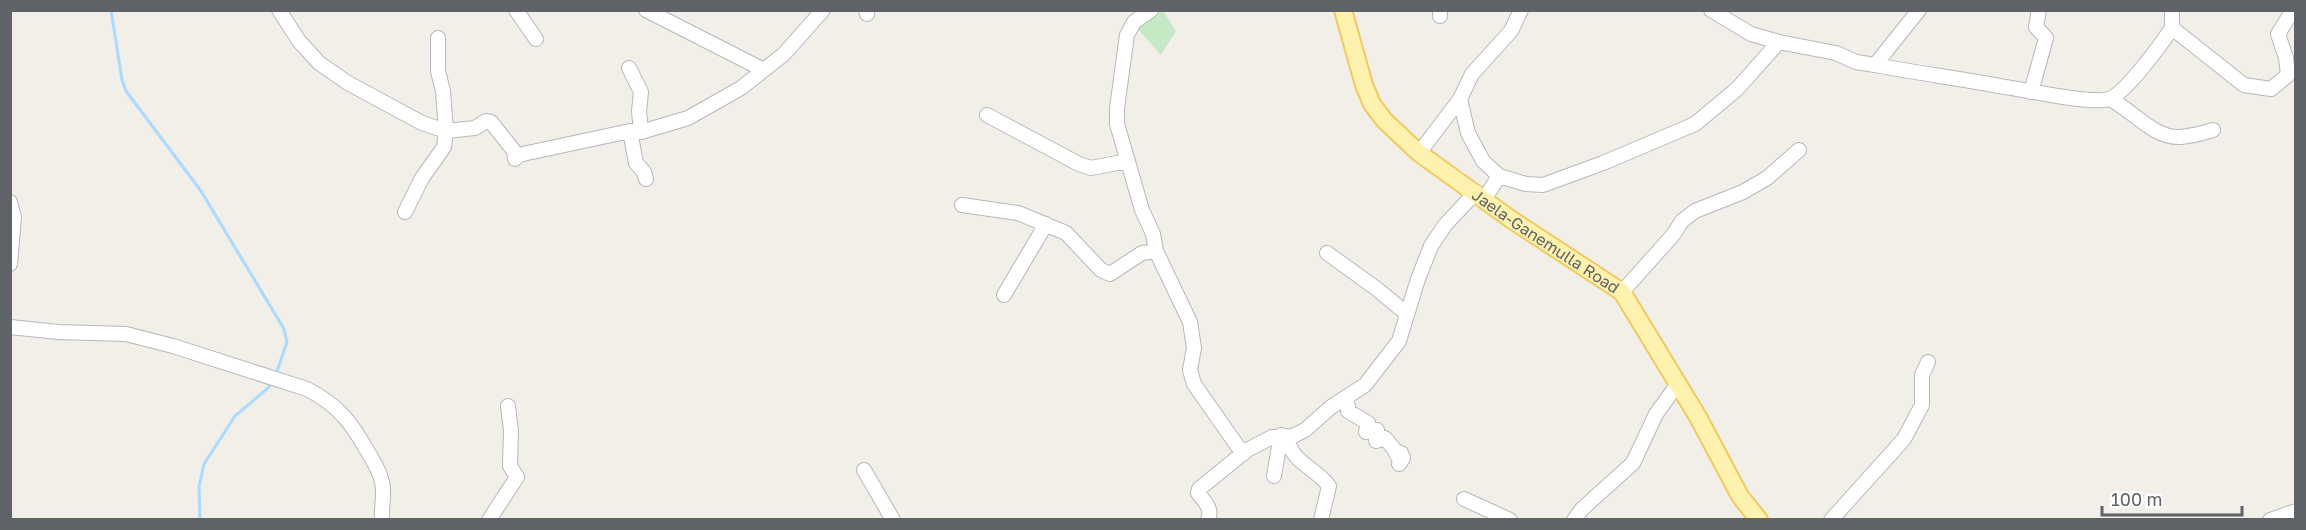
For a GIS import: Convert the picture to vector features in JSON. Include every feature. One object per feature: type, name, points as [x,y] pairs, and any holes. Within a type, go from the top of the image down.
[{"type":"main road","name":"Jaela-Ganemulla Road","points":[[1343,10],[1372,104],[1384,120],[1419,153],[1512,220],[1622,292],[1698,417],[1740,496],[1759,519]]},
{"type":"street","points":[[279,10],[308,53],[348,82],[422,123],[447,131],[475,128],[486,121],[491,122],[514,151],[515,159],[519,156],[635,131],[697,114],[741,88],[784,54],[824,10]]},
{"type":"street","points":[[516,10],[536,39]]},
{"type":"street","points":[[646,10],[764,70]]},
{"type":"street","points":[[1151,10],[1134,22],[1127,34],[1117,123],[1142,210],[1154,234],[1156,251],[1190,322],[1194,348],[1190,370],[1194,384],[1243,454]]},
{"type":"street","points":[[1419,153],[1460,99],[1472,74],[1511,31],[1521,10]]},
{"type":"street","points":[[1711,10],[1751,34],[1836,53],[1856,62],[2031,92],[2096,100],[2110,99],[2157,131],[2179,137],[2213,130]]},
{"type":"street","points":[[1732,22],[1740,10]]},
{"type":"street","points":[[1875,65],[1919,10]]},
{"type":"street","points":[[2031,92],[2046,38],[2036,27],[2039,10]]},
{"type":"street","points":[[2110,99],[2147,63],[2172,28],[2172,10]]},
{"type":"street","points":[[2172,28],[2244,85],[2271,89],[2292,76],[2278,34],[2293,10]]},
{"type":"street","points":[[405,212],[422,178],[444,147],[447,131],[443,91],[438,71],[438,38]]},
{"type":"street","points":[[1460,99],[1473,146],[1483,161],[1499,176],[1509,180],[1542,185],[1604,163],[1695,124],[1737,89],[1779,42]]},
{"type":"street","points":[[629,68],[641,92],[635,131],[636,163],[644,172],[646,179]]},
{"type":"street","points":[[987,115],[1091,168],[1128,161]]},
{"type":"street","points":[[1622,292],[1673,236],[1682,221],[1695,212],[1759,183],[1799,150]]},
{"type":"street","points":[[1213,518],[1209,507],[1198,493],[1199,489],[1243,454],[1272,437],[1305,430],[1331,406],[1365,385],[1375,374],[1399,341],[1431,246],[1453,216],[1480,195],[1499,176]]},
{"type":"street","points":[[10,202],[14,217],[10,264]]},
{"type":"street","points":[[962,206],[1018,213],[1066,232],[1101,270],[1110,274],[1142,253],[1156,251]]},
{"type":"street","points":[[1004,296],[1046,224]]},
{"type":"street","points":[[1327,253],[1407,314]]},
{"type":"street","points":[[10,327],[58,332],[126,334],[173,346],[307,389],[324,398],[354,427],[383,483],[382,519]]},
{"type":"street","points":[[1831,519],[1904,439],[1922,405],[1922,375],[1928,362]]},
{"type":"street","points":[[1574,519],[1589,502],[1633,463],[1656,414],[1677,385]]},
{"type":"street","points":[[1344,399],[1348,411],[1368,423],[1366,432],[1377,430],[1376,441],[1385,438],[1398,457],[1401,453],[1403,458],[1399,465]]},
{"type":"street","points":[[489,519],[517,477],[510,466],[511,431],[508,406]]},
{"type":"street","points":[[1274,476],[1285,436]]},
{"type":"street","points":[[1285,436],[1293,453],[1329,486],[1321,519]]},
{"type":"street","points":[[864,470],[893,519]]},
{"type":"street","points":[[1464,499],[1510,519]]},
{"type":"street","points":[[2270,519],[2295,511]]},
{"type":"green space","points":[[1159,11],[1163,11],[1176,31],[1161,55],[1137,28],[1139,24]]},
{"type":"waterway","points":[[111,10],[122,80],[126,91],[201,191],[284,329],[287,342],[276,374]]},
{"type":"waterway","points":[[200,520],[199,487],[204,464],[235,416],[272,382]]}]
